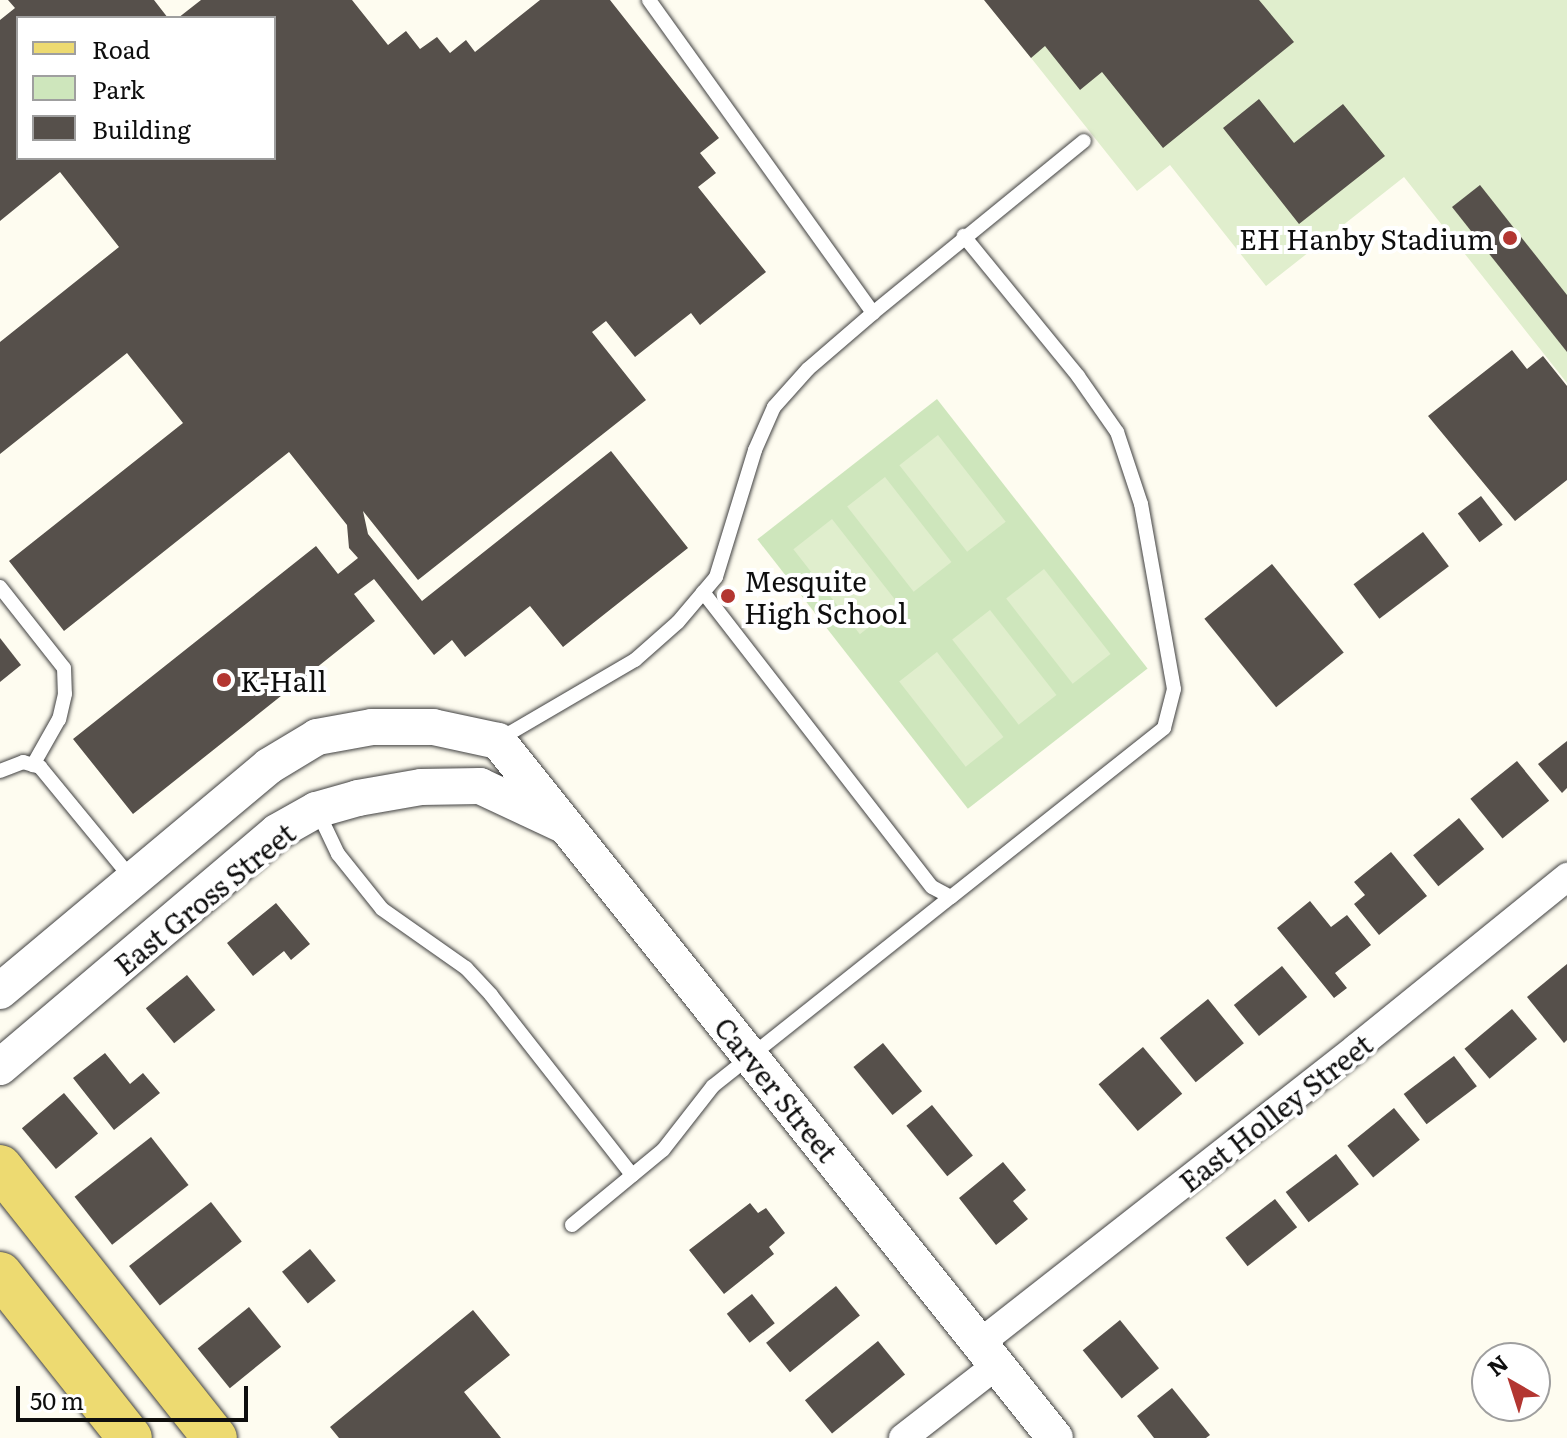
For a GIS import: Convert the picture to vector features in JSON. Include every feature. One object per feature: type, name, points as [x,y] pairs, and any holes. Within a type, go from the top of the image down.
[{"type":"main road","points":[[0,1167],[215,1438]]},
{"type":"main road","points":[[0,1274],[130,1438]]},
{"type":"main road","points":[[63,1353],[116,1313]]},
{"type":"street","name":"East Gross Street","points":[[0,991],[269,766],[317,737],[372,727],[433,727],[498,741]]},
{"type":"street","name":"Carver Street","points":[[498,741],[1055,1438]]},
{"type":"street","name":"East Gross Street","points":[[0,1067],[277,832],[316,810],[358,798],[421,787],[480,786],[569,828]]},
{"type":"street","name":"East Holley Street","points":[[903,1438],[989,1354],[1567,877]]},
{"type":"lane","points":[[649,0],[873,313]]},
{"type":"lane","points":[[498,741],[635,660],[678,622],[716,577],[725,556],[755,450],[774,407],[808,369],[873,313],[1084,141]]},
{"type":"lane","points":[[572,1225],[663,1150],[713,1086],[1164,728],[1174,689],[1141,504],[1117,432],[1078,376],[964,236]]},
{"type":"lane","points":[[0,587],[64,668],[65,694],[59,719],[33,765]]},
{"type":"lane","points":[[703,592],[932,887],[951,897]]},
{"type":"lane","points":[[0,771],[23,762],[40,767],[132,880]]},
{"type":"lane","points":[[316,810],[338,854],[382,909],[466,968],[491,995],[632,1175]]},
{"type":"green space","name":"EH Hanby Stadium","points":[[985,0],[1567,0],[1567,383],[1404,177],[1266,286],[1170,165],[1137,191]]},
{"type":"green space","points":[[937,399],[1148,668],[968,809],[757,539]]},
{"type":"green space","points":[[938,435],[1006,522],[967,552],[899,465]]},
{"type":"green space","points":[[885,477],[951,562],[914,592],[847,507]]},
{"type":"green space","points":[[832,519],[898,604],[860,634],[793,549]]},
{"type":"green space","points":[[1044,569],[1110,654],[1073,684],[1006,599]]},
{"type":"green space","points":[[990,610],[1056,695],[1019,725],[952,640]]},
{"type":"green space","points":[[937,652],[1003,737],[966,767],[899,682]]},
{"type":"building","points":[[8,0],[154,0],[166,16],[16,16],[16,160],[276,160],[276,16],[181,16],[201,0],[352,0],[388,45],[406,31],[420,49],[437,37],[450,53],[466,40],[475,52],[540,0],[610,0],[719,138],[700,153],[716,173],[698,187],[766,272],[700,325],[691,313],[635,357],[606,321],[592,332],[646,400],[418,580],[363,511],[368,534],[422,601],[611,451],[688,548],[563,647],[530,606],[465,657],[452,640],[434,655],[374,579],[354,594],[375,621],[133,814],[73,739],[316,546],[338,574],[358,558],[349,548],[347,525],[289,452],[64,631],[9,561],[183,423],[127,353],[0,454],[0,342],[119,247],[60,172],[0,221],[0,20],[15,8]]},
{"type":"building","points":[[984,0],[1259,0],[1294,42],[1163,148],[1102,72],[1080,90],[1045,46],[1031,58]]},
{"type":"building","points":[[1259,99],[1294,143],[1343,104],[1385,156],[1299,224],[1223,128]]},
{"type":"building","points":[[1480,185],[1567,295],[1567,352],[1452,207]]},
{"type":"building","points":[[1512,350],[1527,369],[1543,356],[1567,386],[1567,480],[1515,521],[1428,416]]},
{"type":"building","points":[[1481,496],[1503,525],[1480,542],[1458,513]]},
{"type":"building","points":[[1423,532],[1449,566],[1379,619],[1354,584]]},
{"type":"building","points":[[1272,564],[1344,653],[1276,707],[1204,619]]},
{"type":"building","points":[[0,638],[21,665],[0,682]]},
{"type":"building","points":[[1567,741],[1567,788],[1562,793],[1538,764]]},
{"type":"building","points":[[1517,761],[1549,801],[1502,838],[1470,799]]},
{"type":"building","points":[[1459,818],[1484,849],[1438,886],[1413,855]]},
{"type":"building","points":[[1391,852],[1427,896],[1379,935],[1354,904],[1365,895],[1354,882]]},
{"type":"building","points":[[1310,901],[1331,927],[1347,915],[1371,945],[1335,973],[1347,988],[1334,998],[1277,928]]},
{"type":"building","points":[[276,903],[310,944],[291,960],[284,951],[253,976],[227,943]]},
{"type":"building","points":[[1567,964],[1567,1040],[1564,1043],[1527,997]]},
{"type":"building","points":[[1282,966],[1307,997],[1259,1036],[1234,1005]]},
{"type":"building","points":[[187,975],[215,1010],[174,1043],[146,1008]]},
{"type":"building","points":[[1208,999],[1244,1043],[1196,1082],[1160,1038]]},
{"type":"building","points":[[1512,1009],[1537,1039],[1490,1079],[1465,1049]]},
{"type":"building","points":[[883,1043],[922,1091],[892,1115],[853,1067]]},
{"type":"building","points":[[1143,1047],[1182,1094],[1138,1131],[1099,1084]]},
{"type":"building","points":[[105,1053],[130,1084],[143,1073],[160,1093],[114,1130],[73,1078]]},
{"type":"building","points":[[1454,1056],[1477,1086],[1427,1124],[1404,1094]]},
{"type":"building","points":[[64,1093],[98,1134],[56,1169],[22,1128]]},
{"type":"building","points":[[932,1105],[973,1156],[947,1176],[906,1126]]},
{"type":"building","points":[[1394,1108],[1420,1140],[1373,1178],[1347,1146]]},
{"type":"building","points":[[151,1137],[189,1185],[112,1245],[75,1197]]},
{"type":"building","points":[[1336,1154],[1359,1184],[1309,1222],[1286,1192]]},
{"type":"building","points":[[1003,1162],[1026,1190],[1013,1201],[1028,1219],[996,1245],[959,1198]]},
{"type":"building","points":[[1275,1199],[1297,1227],[1248,1266],[1225,1238]]},
{"type":"building","points":[[211,1202],[242,1241],[160,1305],[129,1266]]},
{"type":"building","points":[[750,1203],[758,1213],[766,1208],[785,1233],[769,1247],[774,1254],[724,1294],[689,1250]]},
{"type":"building","points":[[310,1249],[336,1281],[308,1304],[282,1272]]},
{"type":"building","points":[[836,1286],[860,1316],[790,1372],[766,1343]]},
{"type":"building","points":[[752,1294],[775,1323],[750,1343],[727,1314]]},
{"type":"building","points":[[249,1307],[281,1347],[230,1388],[198,1349]]},
{"type":"building","points":[[473,1310],[510,1355],[464,1392],[501,1438],[339,1438],[330,1427]]},
{"type":"building","points":[[1120,1320],[1159,1368],[1122,1398],[1083,1350]]},
{"type":"building","points":[[878,1341],[905,1374],[832,1434],[805,1400]]},
{"type":"building","points":[[1172,1388],[1210,1435],[1206,1438],[1154,1438],[1137,1416]]},
{"type":"place","name":"EH Hanby Stadium","points":[[1510,238]]},
{"type":"place","name":"Mesquite High School","points":[[728,596]]},
{"type":"place","name":"K-Hall","points":[[224,680]]}]
